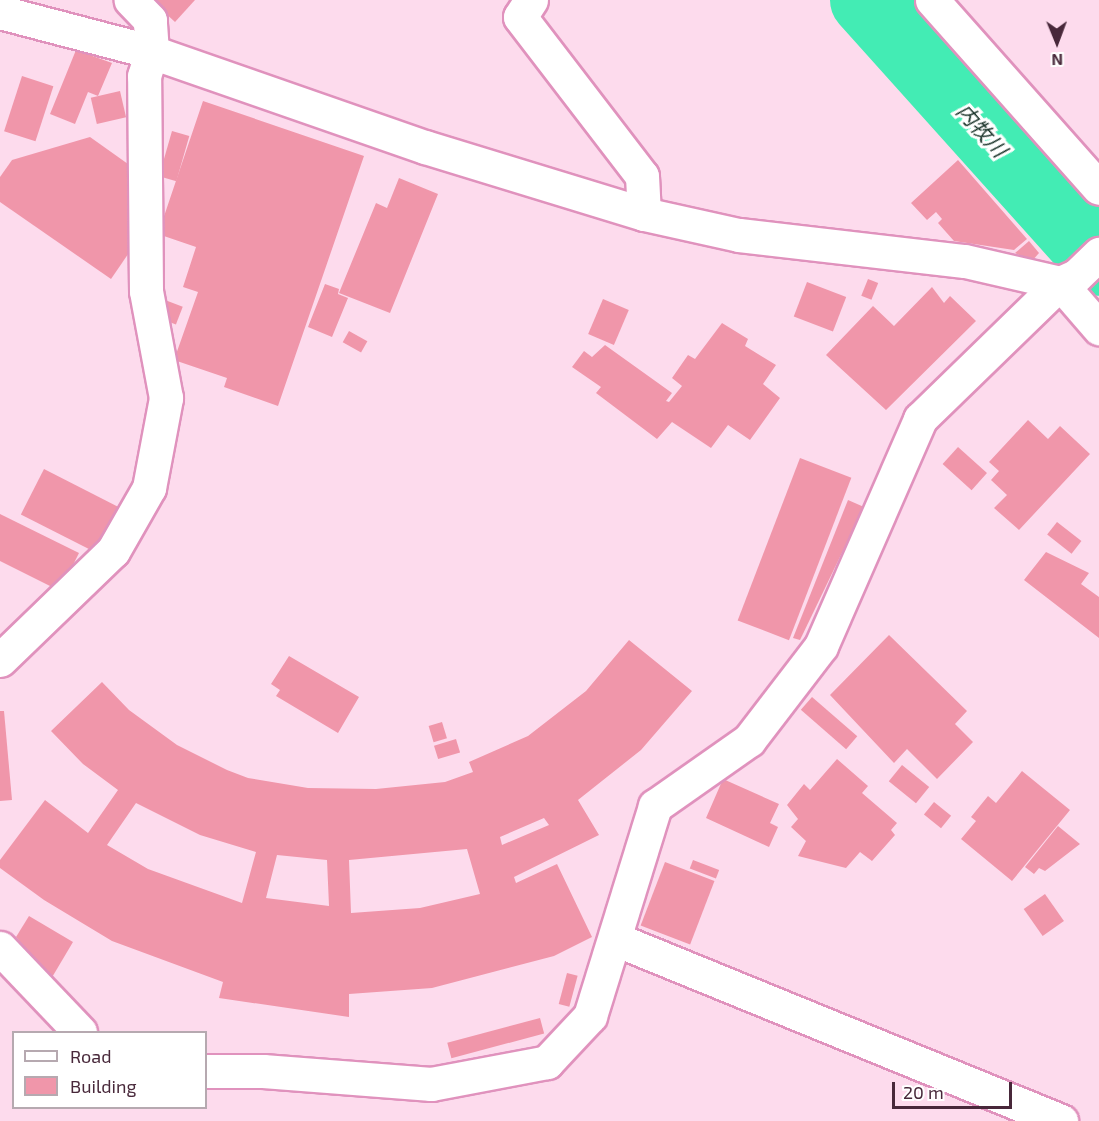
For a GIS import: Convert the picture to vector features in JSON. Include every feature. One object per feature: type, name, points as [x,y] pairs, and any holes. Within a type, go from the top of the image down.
[{"type":"street","points":[[0,660],[113,551],[149,488],[166,398],[146,291],[144,76],[152,52],[150,20],[131,0]]},
{"type":"street","points":[[531,0],[520,17],[642,176],[644,214]]},
{"type":"street","points":[[932,0],[1099,188]]},
{"type":"street","points":[[0,12],[152,52],[425,147],[644,214],[739,235],[965,261],[1078,271]]},
{"type":"street","points":[[1078,271],[1099,328]]},
{"type":"street","points":[[207,1071],[263,1071],[431,1084],[547,1062],[590,1017],[655,806],[749,740],[821,646],[920,420],[1078,271]]},
{"type":"street","points":[[615,939],[1061,1121]]},
{"type":"street","points":[[0,948],[79,1031]]},
{"type":"building","points":[[151,0],[195,0],[175,22]]},
{"type":"building","points":[[76,50],[112,63],[98,96],[88,92],[75,124],[50,114]]},
{"type":"building","points":[[22,76],[53,86],[35,141],[4,131]]},
{"type":"building","points":[[120,91],[126,117],[97,124],[91,98]]},
{"type":"building","points":[[203,101],[364,156],[278,406],[224,387],[227,378],[174,360],[198,292],[183,287],[196,247],[158,234]]},
{"type":"building","points":[[172,131],[189,136],[176,181],[159,176]]},
{"type":"building","points":[[90,137],[135,169],[135,244],[111,279],[0,202],[0,177],[12,160]]},
{"type":"building","points":[[958,160],[1027,239],[1014,250],[954,241],[938,223],[942,219],[936,212],[927,220],[911,203]]},
{"type":"building","points":[[399,178],[438,194],[390,313],[339,293],[376,203],[387,208]]},
{"type":"building","points":[[1029,241],[1039,253],[1032,261],[1015,253]]},
{"type":"building","points":[[868,279],[878,283],[871,300],[861,296]]},
{"type":"building","points":[[807,282],[846,297],[833,332],[794,317]]},
{"type":"building","points":[[325,284],[339,289],[338,294],[348,298],[332,337],[308,327]]},
{"type":"building","points":[[932,287],[944,303],[950,296],[976,321],[886,410],[826,355],[873,306],[894,326]]},
{"type":"building","points":[[603,299],[629,310],[614,345],[588,334]]},
{"type":"building","points":[[165,300],[183,307],[176,325],[158,318]]},
{"type":"building","points":[[722,323],[748,339],[745,346],[776,365],[763,384],[780,398],[750,440],[728,425],[711,448],[672,422],[657,439],[596,393],[601,387],[572,367],[584,351],[592,357],[605,345],[672,393],[666,401],[669,402],[682,386],[672,378],[688,355],[695,359]]},
{"type":"building","points":[[349,331],[367,341],[361,353],[343,342]]},
{"type":"building","points":[[1028,420],[1048,439],[1060,426],[1090,454],[1019,530],[994,508],[1007,495],[991,480],[999,471],[989,462]]},
{"type":"building","points":[[958,447],[987,473],[972,490],[943,464]]},
{"type":"building","points":[[800,458],[851,478],[789,640],[738,620]]},
{"type":"building","points":[[44,469],[118,507],[95,552],[21,514]]},
{"type":"building","points":[[848,500],[864,507],[800,640],[793,638]]},
{"type":"building","points":[[0,514],[79,553],[60,591],[0,561]]},
{"type":"building","points":[[1057,522],[1081,541],[1072,554],[1047,535]]},
{"type":"building","points":[[1046,552],[1089,573],[1081,584],[1099,597],[1099,638],[1024,580]]},
{"type":"building","points":[[889,635],[967,711],[955,724],[973,742],[937,779],[907,749],[894,763],[830,695]]},
{"type":"building","points":[[629,640],[692,691],[641,750],[578,800],[599,835],[514,877],[516,883],[557,864],[592,937],[554,956],[432,988],[349,994],[349,1017],[219,998],[223,982],[112,941],[44,900],[0,868],[0,860],[45,800],[88,833],[118,790],[83,764],[51,731],[102,682],[129,710],[177,745],[248,778],[308,788],[376,789],[445,782],[473,772],[469,762],[528,736],[586,691]],"holes":[[[136,803],[200,835],[256,852],[242,903],[148,869],[107,845]],[[544,818],[549,825],[502,845],[500,837]],[[467,849],[480,894],[420,908],[351,913],[349,860]],[[277,855],[327,860],[329,906],[266,898]]]},
{"type":"building","points":[[289,656],[359,697],[338,733],[276,696],[280,690],[271,684]]},
{"type":"building","points":[[812,697],[857,736],[846,749],[801,710]]},
{"type":"building","points":[[0,711],[4,711],[12,800],[0,801]]},
{"type":"building","points":[[442,722],[447,738],[434,742],[429,726]]},
{"type":"building","points":[[456,739],[460,752],[438,759],[434,746]]},
{"type":"building","points":[[837,759],[868,786],[862,793],[897,823],[891,830],[895,835],[872,861],[860,852],[846,868],[798,856],[806,841],[791,827],[798,819],[787,805],[804,784],[810,790]]},
{"type":"building","points":[[902,765],[929,787],[916,803],[889,781]]},
{"type":"building","points":[[1022,771],[1070,810],[1012,881],[961,839],[976,821],[971,817],[988,796],[996,803]]},
{"type":"building","points":[[723,779],[779,804],[770,823],[778,827],[769,847],[706,818]]},
{"type":"building","points":[[934,802],[951,816],[941,828],[924,814]]},
{"type":"building","points":[[1058,826],[1080,844],[1045,871],[1039,868],[1034,874],[1025,867]]},
{"type":"building","points":[[693,860],[719,870],[716,878],[690,868]]},
{"type":"building","points":[[665,862],[714,881],[690,944],[641,925]]},
{"type":"building","points":[[1045,894],[1064,921],[1043,936],[1024,909]]},
{"type":"building","points":[[29,916],[73,942],[51,979],[16,937]]},
{"type":"building","points":[[567,973],[578,976],[569,1007],[559,1004]]},
{"type":"building","points":[[540,1018],[544,1033],[451,1058],[447,1043]]},
{"type":"waterway","name":"内牧川","points":[[866,0],[1099,260]]}]
